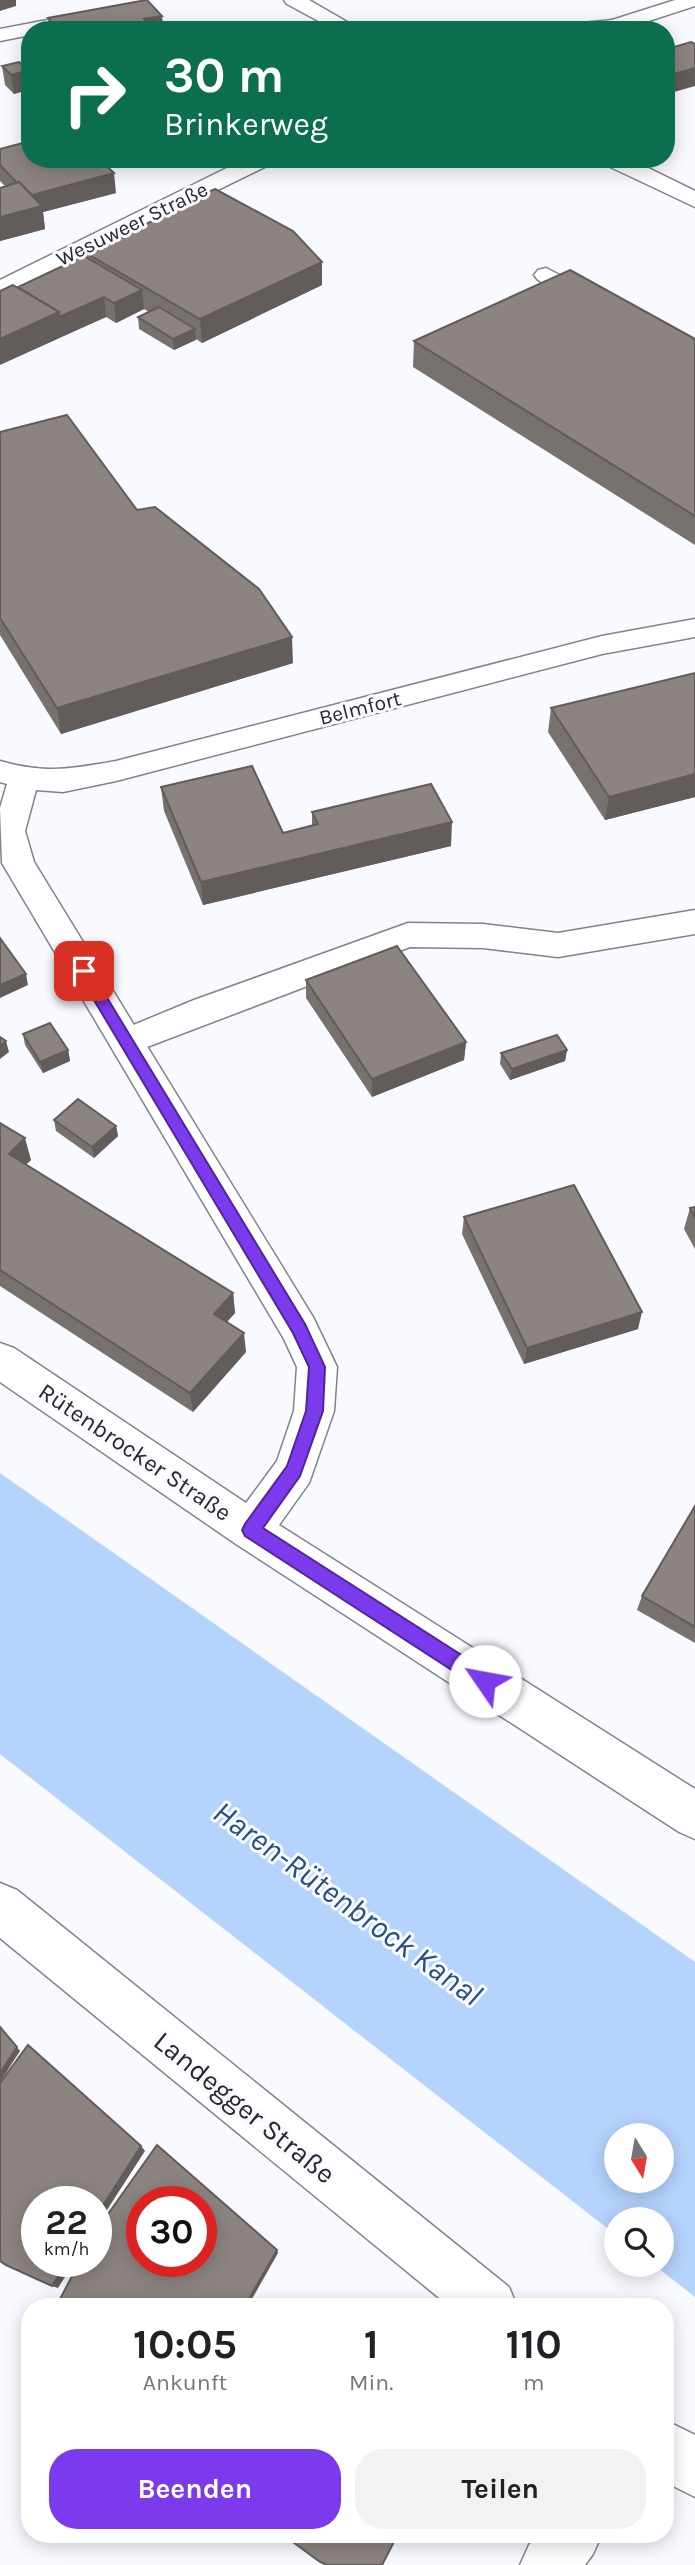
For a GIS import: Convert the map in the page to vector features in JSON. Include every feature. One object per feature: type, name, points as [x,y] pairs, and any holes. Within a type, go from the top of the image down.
[{"type":"street","points":[[294,0],[333,21]]},
{"type":"street","points":[[629,21],[695,0]]},
{"type":"street","points":[[74,21],[79,20]]},
{"type":"street","points":[[0,35],[21,31]]},
{"type":"street","name":"Wesuweer Straße","points":[[0,289],[245,168]]},
{"type":"street","points":[[630,168],[695,200]]},
{"type":"street","points":[[546,275],[623,317]]},
{"type":"street","name":"Belmfort","points":[[12,775],[63,780],[116,771],[602,645],[695,628]]},
{"type":"street","points":[[12,775],[9,831],[18,863],[299,1329],[317,1367],[314,1411],[294,1470],[251,1530]]},
{"type":"street","points":[[126,1042],[206,1009],[408,935],[483,936],[558,945],[695,922]]},
{"type":"street","name":"Rütenbrocker Straße","points":[[0,1360],[251,1530],[695,1816]]},
{"type":"street","name":"Landegger Straße","points":[[0,1907],[480,2298]]},
{"type":"street","points":[[674,2454],[695,2469]]},
{"type":"street","points":[[549,2565],[566,2543]]},
{"type":"water","name":"Haren-Rütenbrock Kanal","points":[[0,1473],[695,1962],[695,2297],[669,2277],[674,2277],[674,2207],[604,2207],[604,2226],[0,1754]]},
{"type":"building","points":[[147,0],[162,16],[144,19],[146,21],[50,21],[48,18]]},
{"type":"building","points":[[691,42],[695,44],[695,68],[675,74],[675,47]]},
{"type":"building","points":[[19,62],[21,72],[11,75],[2,66]]},
{"type":"building","points":[[21,143],[21,168],[109,168],[114,173],[32,195],[0,165],[0,149]]},
{"type":"building","points":[[19,182],[42,206],[0,217],[0,188]]},
{"type":"building","points":[[215,189],[293,231],[322,262],[200,319],[84,252],[190,204],[186,201]]},
{"type":"building","points":[[84,256],[142,290],[114,303],[104,297],[59,317],[59,312],[18,287]]},
{"type":"building","points":[[570,270],[695,339],[695,516],[414,341]]},
{"type":"building","points":[[13,285],[59,312],[0,339],[0,291]]},
{"type":"building","points":[[159,307],[195,329],[173,339],[138,317]]},
{"type":"building","points":[[67,415],[137,510],[155,507],[259,589],[292,637],[57,708],[0,618],[0,432]]},
{"type":"building","points":[[695,673],[695,774],[609,797],[551,708]]},
{"type":"building","points":[[252,766],[283,833],[318,824],[312,812],[431,784],[452,822],[201,882],[161,787]]},
{"type":"building","points":[[0,938],[26,974],[0,985]]},
{"type":"building","points":[[397,946],[466,1042],[372,1079],[306,980]]},
{"type":"building","points":[[50,1023],[68,1050],[40,1062],[23,1034]]},
{"type":"building","points":[[557,1035],[567,1050],[512,1069],[501,1053]]},
{"type":"building","points":[[78,1099],[116,1126],[92,1147],[54,1120]]},
{"type":"building","points":[[0,1123],[25,1138],[9,1154],[233,1293],[214,1314],[244,1333],[190,1393],[0,1270]]},
{"type":"building","points":[[574,1185],[642,1312],[527,1348],[464,1217]]},
{"type":"building","points":[[695,1506],[695,1627],[642,1596]]},
{"type":"building","points":[[0,2027],[17,2047],[0,2073]]},
{"type":"building","points":[[28,2045],[141,2146],[112,2191],[112,2186],[21,2186],[21,2272],[0,2261],[0,2083]]},
{"type":"building","points":[[157,2145],[204,2186],[128,2186]]},
{"type":"building","points":[[126,2189],[126,2277],[217,2277],[217,2198],[277,2250],[250,2298],[61,2298],[72,2277],[112,2277],[112,2208]]},
{"type":"building","points":[[32,2277],[58,2277],[52,2286]]},
{"type":"building","points":[[294,2543],[393,2543],[382,2565],[327,2565]]},
{"type":"route","points":[[84,971],[299,1329],[317,1367],[314,1411],[294,1470],[251,1530],[485,1681]]}]
